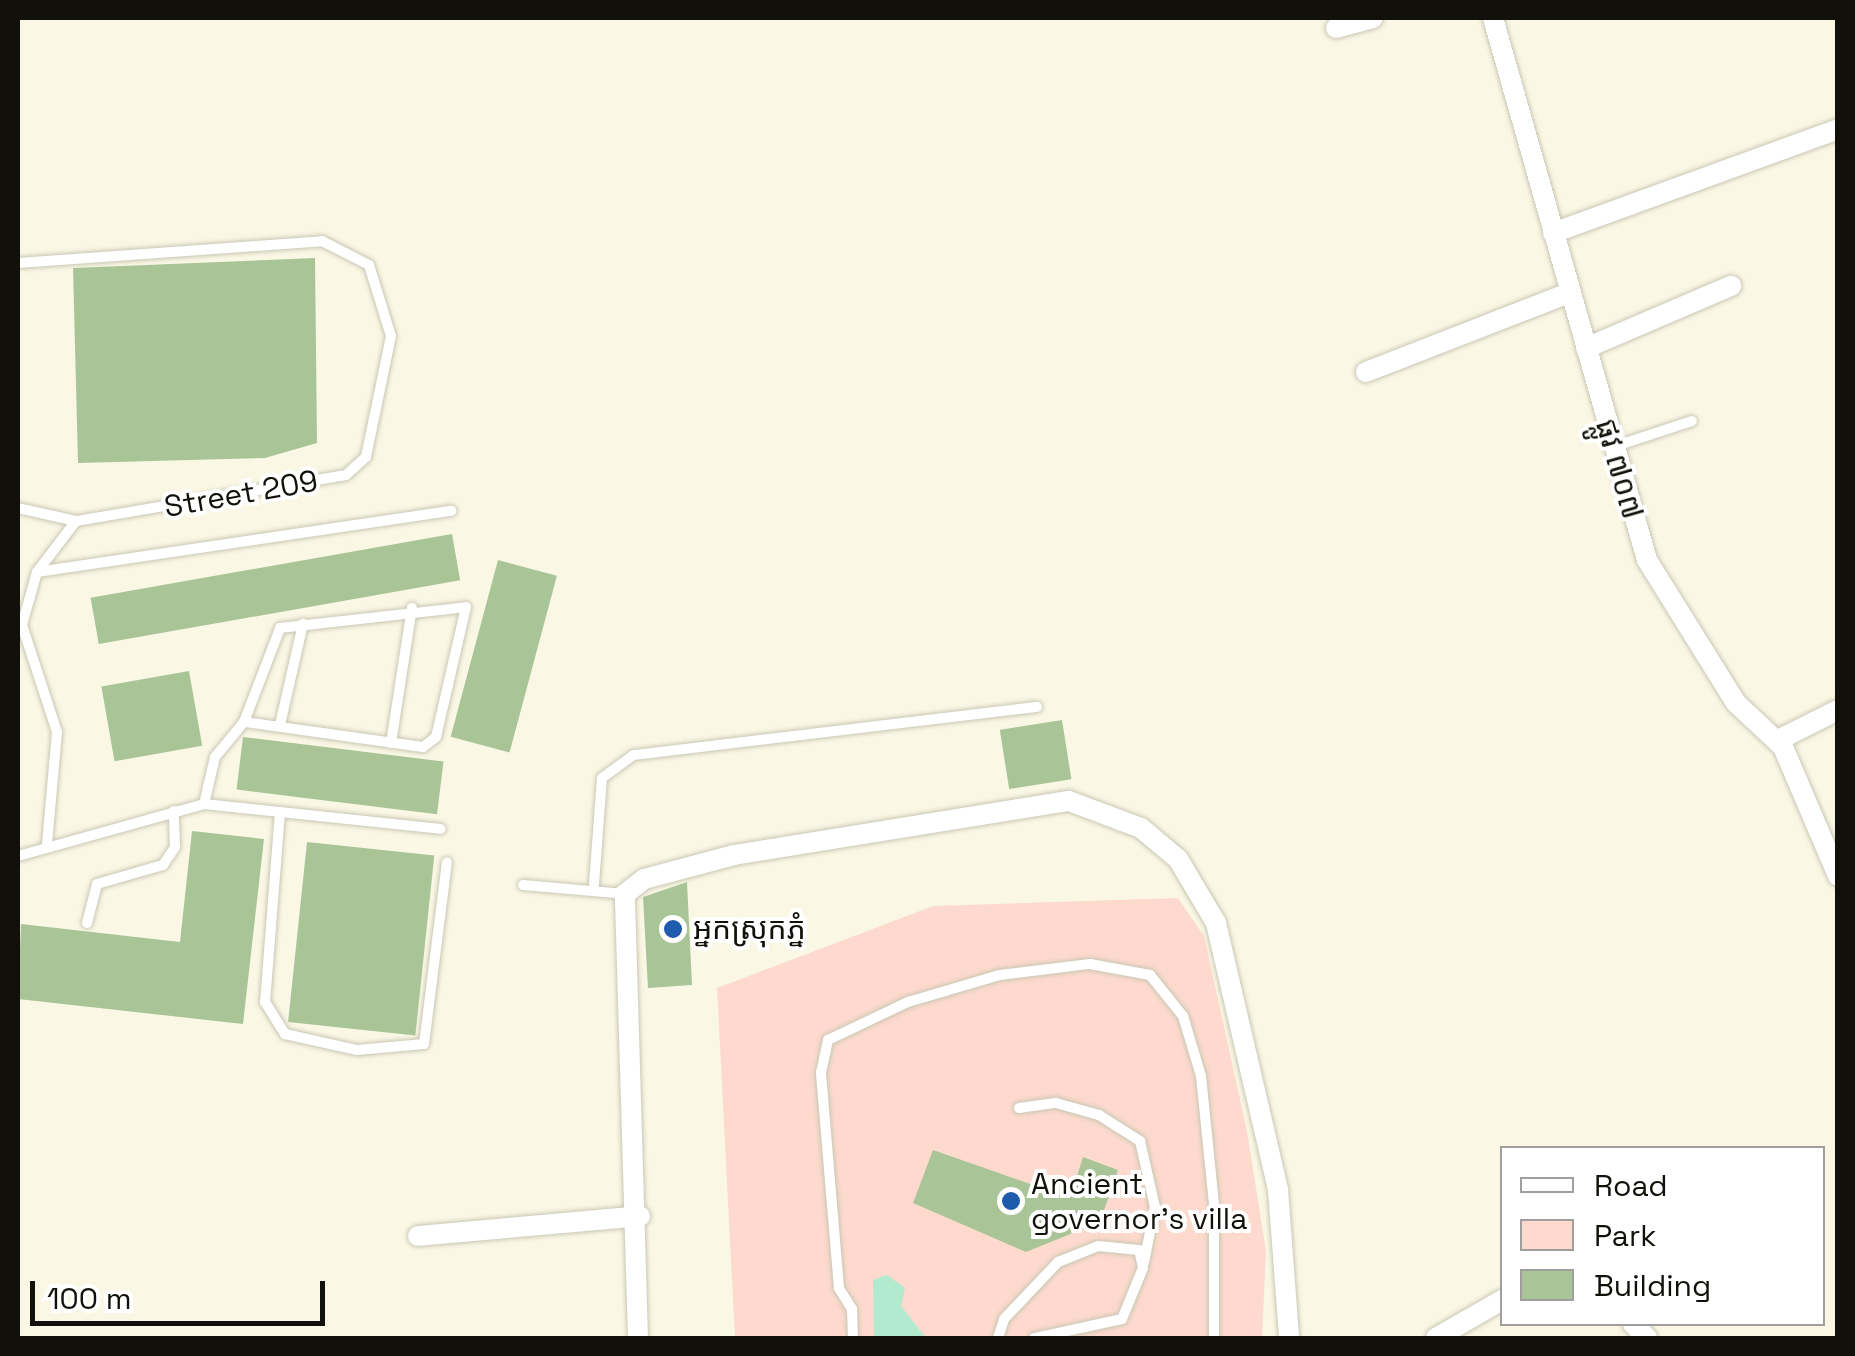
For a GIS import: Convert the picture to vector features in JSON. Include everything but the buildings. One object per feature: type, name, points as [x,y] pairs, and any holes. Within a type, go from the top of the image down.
[{"type":"street","points":[[1336,28],[1373,18]]},
{"type":"street","name":"ផ្លូវ ៧០៧","points":[[1493,18],[1612,447],[1668,606],[1736,703],[1778,740],[1838,876]]},
{"type":"street","points":[[1554,233],[1838,129]]},
{"type":"street","points":[[1586,348],[1730,286]]},
{"type":"street","points":[[1366,372],[1569,292]]},
{"type":"street","points":[[1778,740],[1838,710]]},
{"type":"street","points":[[638,1338],[640,1216],[624,894],[644,879],[734,855],[1069,801],[1141,828],[1178,859],[1216,923],[1278,1190],[1289,1338]]},
{"type":"street","points":[[418,1236],[640,1216]]},
{"type":"street","points":[[1436,1338],[1500,1301]]},
{"type":"lane","name":"Street 209","points":[[18,264],[322,241],[369,265],[389,316],[366,457],[346,475],[76,521]]},
{"type":"lane","points":[[1612,447],[1692,421]]},
{"type":"lane","points":[[18,508],[76,521],[37,572],[22,625],[31,668],[57,732],[47,844]]},
{"type":"lane","points":[[37,572],[452,511]]},
{"type":"lane","points":[[204,804],[215,758],[244,722],[262,656],[280,628],[412,608],[466,607],[466,628],[436,737],[423,746],[244,722]]},
{"type":"lane","points":[[390,743],[412,608]]},
{"type":"lane","points":[[280,725],[302,624]]},
{"type":"lane","points":[[18,669],[31,668]]},
{"type":"lane","points":[[594,884],[602,778],[634,755],[1037,707]]},
{"type":"lane","points":[[18,856],[47,844],[204,804],[441,829]]},
{"type":"lane","points":[[87,923],[97,884],[163,865],[174,846],[174,812]]},
{"type":"lane","points":[[280,812],[265,1002],[285,1034],[357,1050],[424,1044],[446,862]]},
{"type":"lane","points":[[523,885],[594,884],[624,894]]},
{"type":"lane","points":[[853,1338],[852,1308],[838,1288],[821,1073],[828,1040],[908,1002],[1000,974],[1090,964],[1150,975],[1183,1016],[1201,1076],[1214,1205],[1214,1338]]},
{"type":"lane","points":[[1020,1108],[1085,1111],[1140,1141],[1155,1206],[1143,1268],[1122,1318],[1034,1338]]},
{"type":"lane","points":[[998,1338],[1004,1319],[1058,1262],[1120,1245],[1139,1250],[1143,1268]]},
{"type":"green space","points":[[1178,898],[1204,936],[1247,1131],[1266,1251],[1262,1338],[735,1338],[717,988],[933,906]]},
{"type":"shaded area","points":[[887,1275],[905,1288],[901,1306],[926,1338],[874,1338],[873,1280]]},
{"type":"place","name":"អ្នកស្រុកភ្នំ","points":[[673,929]]},
{"type":"place","name":"Ancient governor's villa","points":[[1011,1201]]}]
